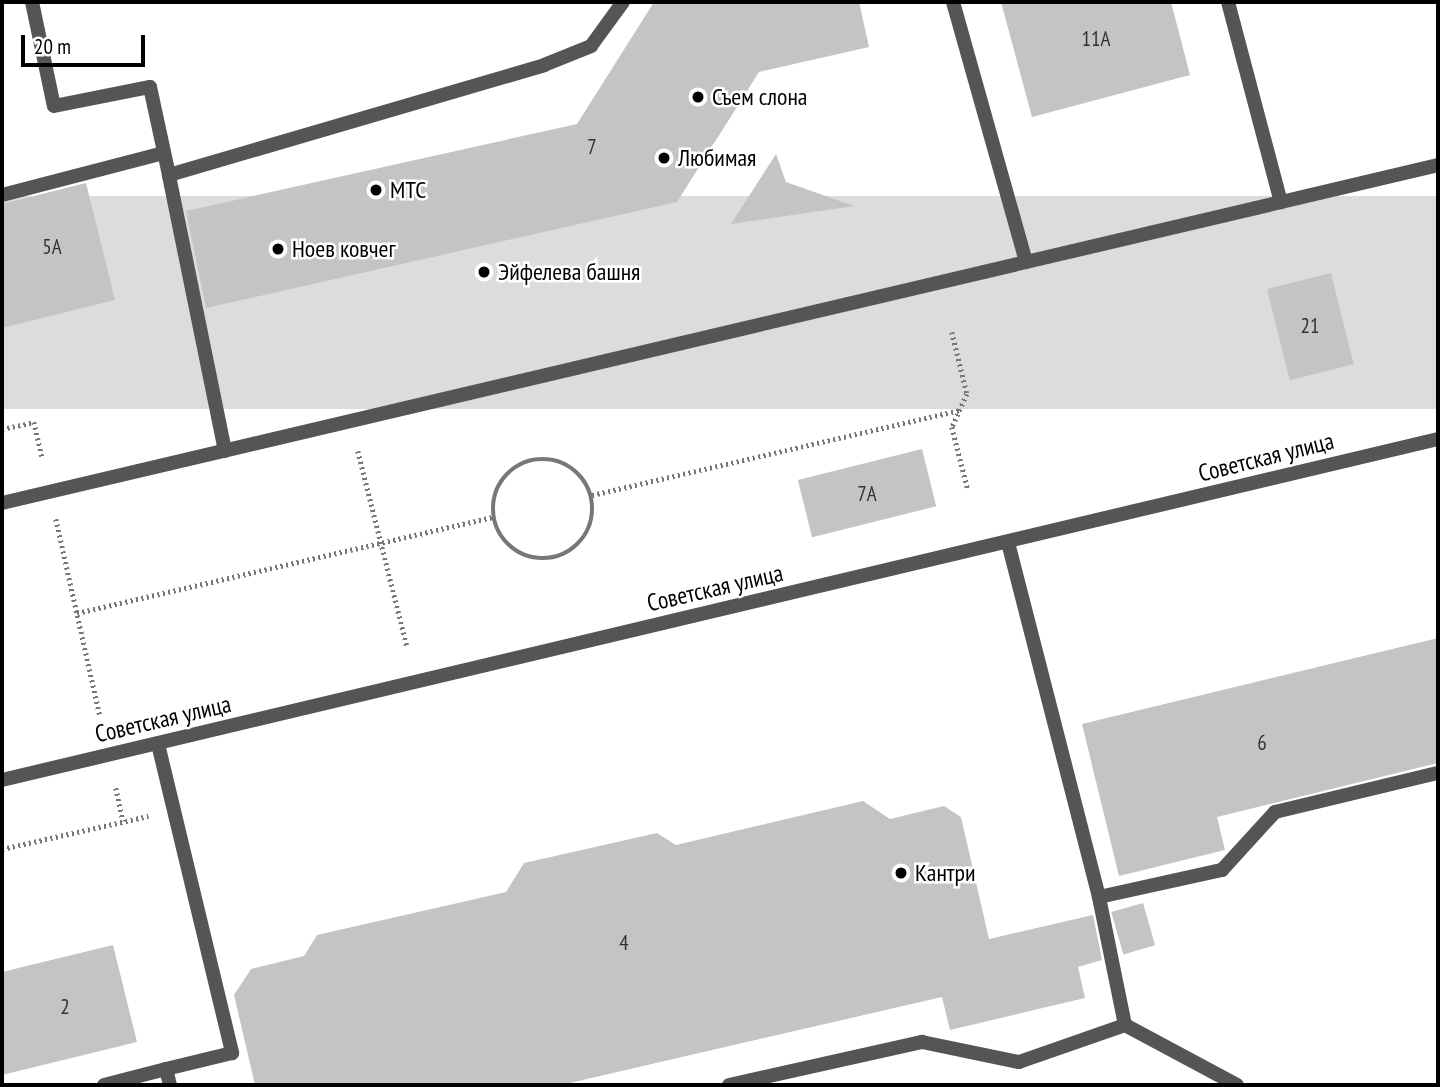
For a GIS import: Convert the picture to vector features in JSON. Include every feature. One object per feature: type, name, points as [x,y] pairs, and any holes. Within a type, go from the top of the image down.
[{"type":"street","points":[[32,2],[54,106],[150,87],[225,451]]},
{"type":"street","points":[[169,175],[544,65],[591,46],[623,2]]},
{"type":"street","points":[[953,2],[1026,262]]},
{"type":"street","points":[[1228,2],[1280,202]]},
{"type":"street","points":[[2,195],[163,153]]},
{"type":"street","points":[[2,503],[1438,165]]},
{"type":"street","name":"Советская улица","points":[[2,780],[1438,439]]},
{"type":"street","points":[[1008,543],[1099,898],[1125,1026]]},
{"type":"street","points":[[104,1085],[232,1053],[158,744]]},
{"type":"street","points":[[1099,898],[1222,870],[1275,812],[1438,773]]},
{"type":"street","points":[[729,1085],[922,1042],[1019,1062],[1125,1026],[1237,1085]]},
{"type":"street","points":[[166,1069],[170,1085]]},
{"type":"path","points":[[952,332],[967,394],[952,428],[968,490]]},
{"type":"path","points":[[592,495],[960,410]]},
{"type":"path","points":[[2,429],[34,422],[42,457]]},
{"type":"path","points":[[358,451],[407,646]]},
{"type":"path","points":[[543,458],[564,462],[582,475],[592,495],[593,518],[583,539],[566,554],[543,559],[520,554],[502,538],[494,517],[494,495],[505,476],[522,463],[543,458]]},
{"type":"path","points":[[77,613],[494,517]]},
{"type":"path","points":[[56,519],[100,716]]},
{"type":"path","points":[[116,789],[123,821]]},
{"type":"path","points":[[2,849],[174,810]]},
{"type":"shaded area","points":[[2,196],[1438,196],[1438,409],[2,409]]},
{"type":"building","points":[[654,2],[859,2],[869,47],[759,72],[677,202],[206,308],[186,211],[577,124]]},
{"type":"building","points":[[1001,2],[1171,2],[1190,75],[1032,117]]},
{"type":"building","points":[[776,154],[786,182],[854,206],[731,224]]},
{"type":"building","points":[[86,183],[115,300],[2,328],[2,204]]},
{"type":"building","points":[[1331,273],[1354,364],[1290,380],[1267,289]]},
{"type":"building","points":[[922,449],[936,506],[812,537],[798,480]]},
{"type":"building","points":[[1438,638],[1438,763],[1217,817],[1225,850],[1119,876],[1082,724]]},
{"type":"building","points":[[863,801],[890,819],[944,806],[961,817],[989,939],[1093,915],[1102,960],[1078,967],[1085,998],[950,1030],[942,997],[561,1085],[255,1085],[234,995],[251,969],[304,956],[317,935],[506,892],[524,863],[657,833],[676,845]]},
{"type":"building","points":[[1143,903],[1155,945],[1123,954],[1111,912]]},
{"type":"building","points":[[113,945],[137,1042],[2,1075],[2,972]]},
{"type":"place","name":"Съем слона","points":[[698,97]]},
{"type":"place","name":"Любимая","points":[[664,158]]},
{"type":"place","name":"МТС","points":[[376,190]]},
{"type":"place","name":"Ноев ковчег","points":[[278,249]]},
{"type":"place","name":"Эйфелева башня","points":[[484,272]]},
{"type":"place","name":"Кантри","points":[[901,873]]}]
